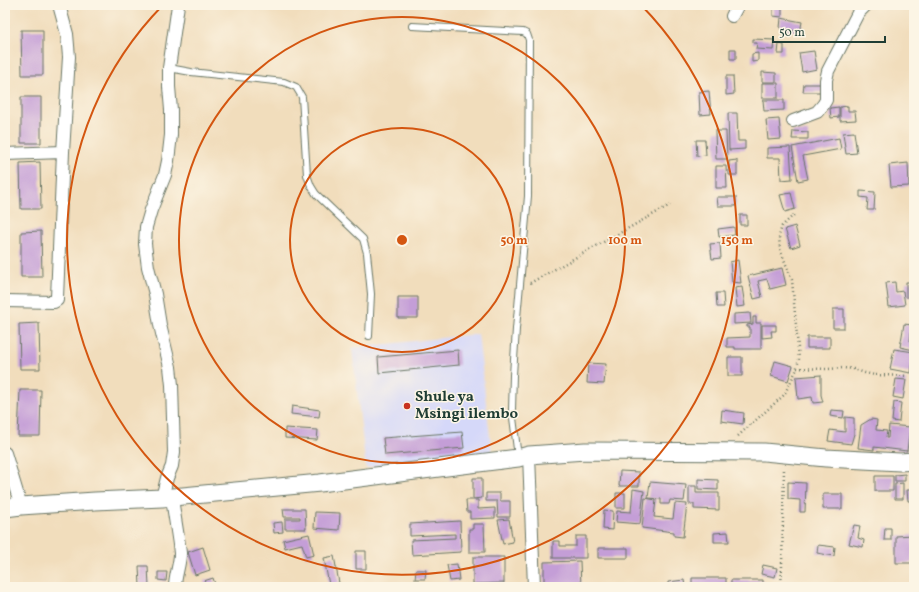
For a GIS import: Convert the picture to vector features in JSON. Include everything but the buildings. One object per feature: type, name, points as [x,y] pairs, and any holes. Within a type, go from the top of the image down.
[{"type":"street","points":[[5,301],[54,302],[57,300],[63,152],[69,57],[67,34],[59,5]]},
{"type":"street","points":[[175,587],[180,554],[167,497],[167,478],[172,466],[175,441],[172,385],[170,367],[148,267],[145,244],[146,227],[165,175],[168,161],[171,135],[169,68],[178,5]]},
{"type":"street","points":[[732,16],[738,5]]},
{"type":"street","points":[[793,121],[817,112],[823,105],[826,100],[826,80],[828,71],[858,14],[866,5]]},
{"type":"street","points":[[5,154],[63,152]]},
{"type":"street","points":[[5,453],[13,507],[167,497],[320,484],[524,456],[585,451],[764,452],[826,458],[914,462]]},
{"type":"street","points":[[524,456],[534,587]]},
{"type":"lane","points":[[412,26],[523,32],[527,34],[530,40],[528,196],[513,375],[512,410],[524,456]]},
{"type":"lane","points":[[169,68],[191,72],[284,82],[296,87],[302,97],[307,175],[311,186],[316,194],[363,239],[367,252],[371,294],[369,336]]},
{"type":"path","points":[[520,289],[670,205]]},
{"type":"path","points":[[720,452],[784,395],[796,371],[798,359],[792,280],[780,249],[779,236],[782,226],[796,213]]},
{"type":"path","points":[[796,368],[843,368],[854,369],[875,375],[914,376]]},
{"type":"path","points":[[781,587],[785,454]]},
{"type":"shaded area","points":[[478,334],[492,454],[366,468],[352,348]]},
{"type":"place","name":"Shule ya Msingi ilembo","points":[[407,406]]}]
